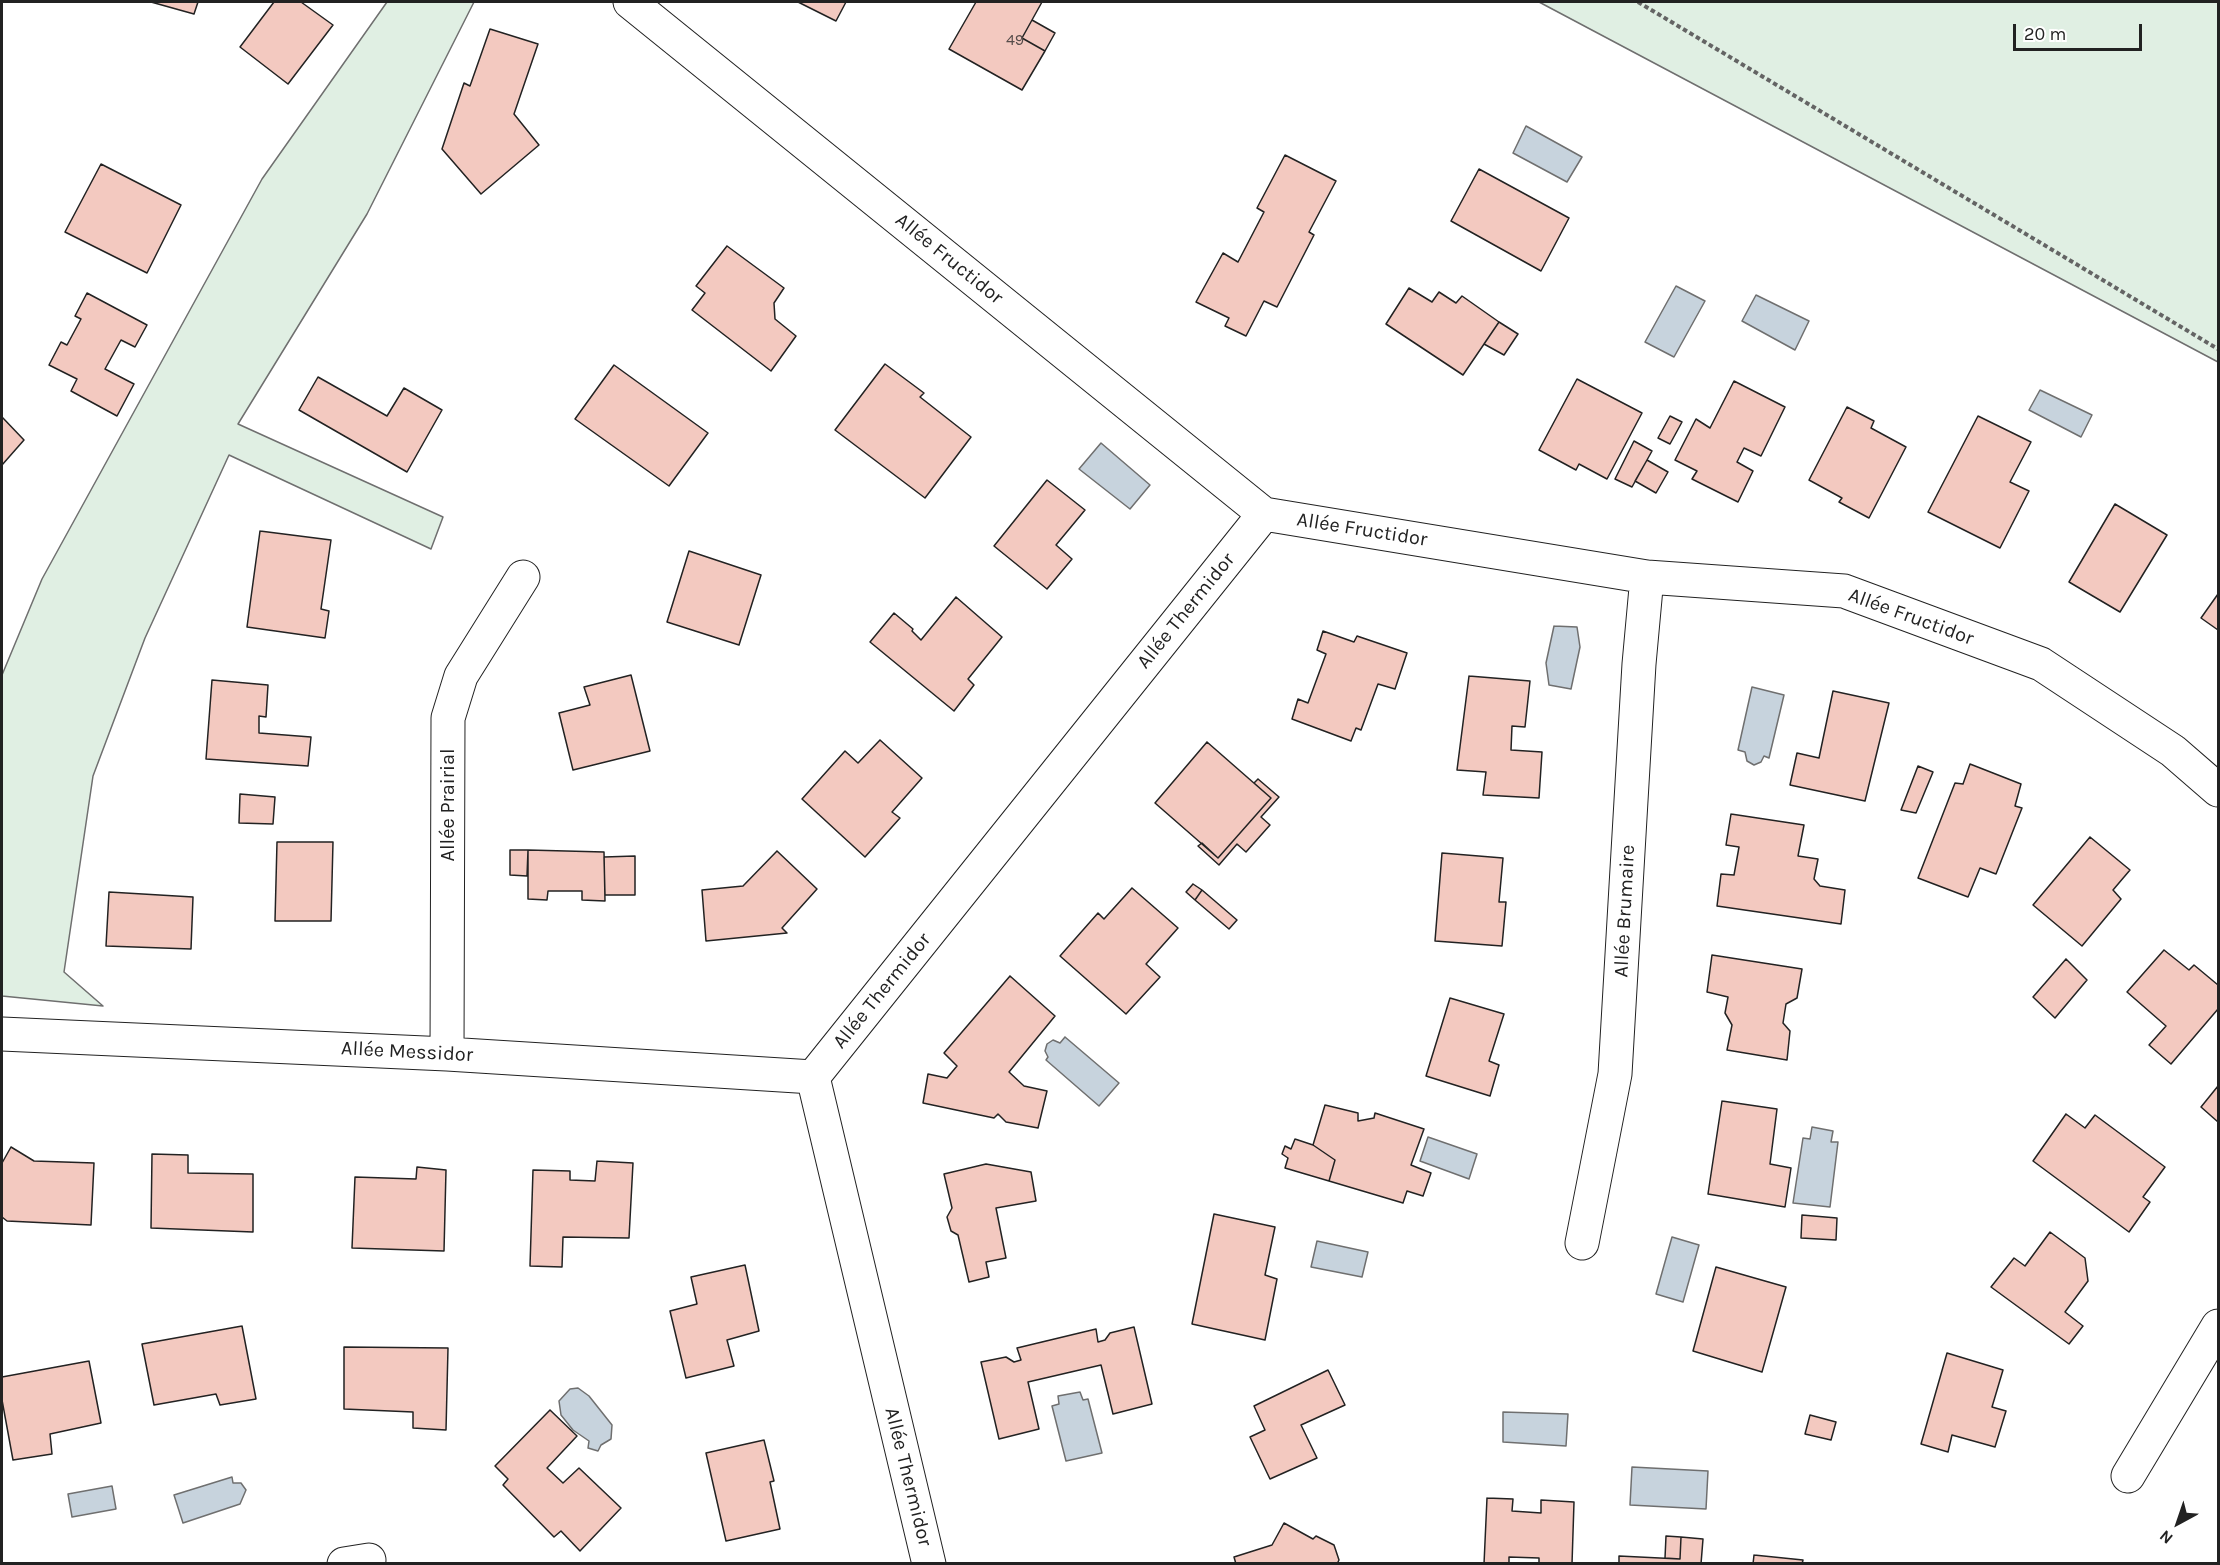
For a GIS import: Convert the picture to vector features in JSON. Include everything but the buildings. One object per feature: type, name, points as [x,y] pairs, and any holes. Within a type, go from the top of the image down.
[{"type":"street","name":"Allée Fructidor","points":[[630,2],[1264,514],[1647,577],[1844,591],[2041,664],[2173,751],[2218,790]]},
{"type":"street","name":"Allée Thermidor","points":[[929,1563],[813,1077],[1264,514]]},
{"type":"street","name":"Allée Prairial","points":[[447,1054],[448,718],[461,676],[523,577]]},
{"type":"street","name":"Allée Brumaire","points":[[1582,1243],[1616,1074],[1639,664],[1647,577]]},
{"type":"street","name":"Allée Messidor","points":[[2,1034],[447,1054],[813,1077]]},
{"type":"street","points":[[2127,1476],[2218,1326]]},
{"type":"path","points":[[1638,2],[2218,349]]},
{"type":"green space","points":[[387,2],[474,2],[367,214],[238,424],[443,517],[431,549],[229,455],[145,638],[93,776],[64,972],[103,1006],[2,996],[2,675],[42,579],[262,179]]},
{"type":"green space","points":[[1539,2],[2218,2],[2218,362]]},
{"type":"shaded area","points":[[1526,126],[1582,157],[1567,182],[1513,153]]},
{"type":"shaded area","points":[[1676,286],[1705,301],[1674,357],[1645,342]]},
{"type":"shaded area","points":[[1756,295],[1809,321],[1795,350],[1742,321]]},
{"type":"shaded area","points":[[2040,390],[2092,415],[2081,437],[2029,410]]},
{"type":"shaded area","points":[[1101,443],[1150,485],[1130,509],[1079,469]]},
{"type":"shaded area","points":[[1554,626],[1577,627],[1580,647],[1571,689],[1549,685],[1546,663]]},
{"type":"shaded area","points":[[1752,687],[1784,695],[1769,758],[1764,756],[1761,762],[1754,765],[1747,761],[1745,752],[1738,750]]},
{"type":"shaded area","points":[[1065,1037],[1119,1083],[1099,1106],[1046,1060],[1048,1057],[1045,1051],[1047,1044],[1053,1040],[1060,1043]]},
{"type":"shaded area","points":[[1812,1127],[1833,1131],[1831,1142],[1838,1142],[1830,1207],[1793,1203],[1803,1138],[1810,1139]]},
{"type":"shaded area","points":[[1428,1137],[1477,1154],[1469,1179],[1420,1161]]},
{"type":"shaded area","points":[[1672,1237],[1699,1245],[1683,1302],[1656,1294]]},
{"type":"shaded area","points":[[1317,1241],[1368,1252],[1362,1277],[1311,1267]]},
{"type":"shaded area","points":[[578,1388],[589,1396],[612,1425],[611,1439],[601,1445],[598,1451],[588,1448],[589,1441],[573,1430],[561,1415],[559,1401],[570,1389]]},
{"type":"shaded area","points":[[1080,1392],[1083,1400],[1088,1399],[1102,1453],[1066,1461],[1052,1406],[1059,1404],[1058,1396]]},
{"type":"shaded area","points":[[1503,1412],[1568,1414],[1566,1446],[1503,1442]]},
{"type":"shaded area","points":[[1632,1467],[1708,1471],[1706,1509],[1630,1505]]},
{"type":"shaded area","points":[[232,1477],[233,1483],[241,1483],[246,1490],[240,1504],[183,1523],[174,1495]]},
{"type":"shaded area","points":[[112,1486],[116,1509],[72,1517],[68,1494]]}]
